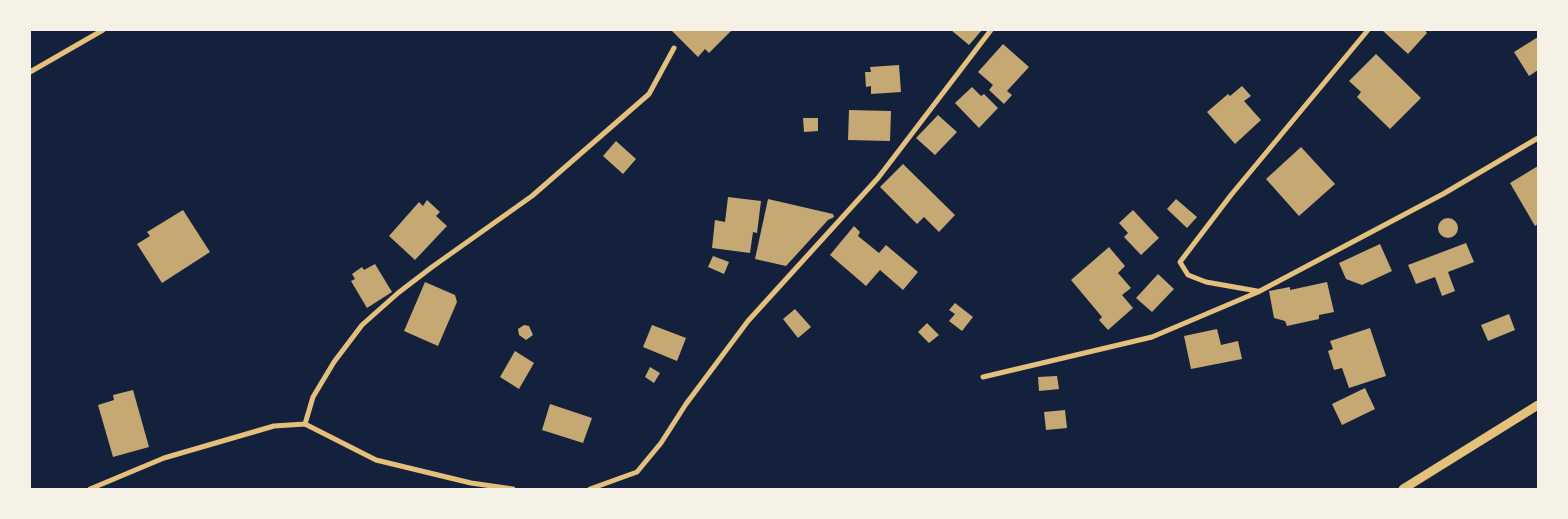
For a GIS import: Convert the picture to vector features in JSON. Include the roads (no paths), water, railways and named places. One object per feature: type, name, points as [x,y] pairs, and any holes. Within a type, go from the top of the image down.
[{"type":"street","points":[[30,72],[103,30]]},
{"type":"street","points":[[590,489],[637,472],[661,443],[686,404],[748,321],[878,178],[991,30]]},
{"type":"street","points":[[1258,292],[1206,282],[1188,274],[1180,262],[1231,196],[1368,30]]},
{"type":"street","points":[[305,424],[313,397],[334,362],[362,325],[398,293],[432,267],[532,196],[648,94],[674,48]]},
{"type":"street","points":[[982,377],[1152,337],[1258,292],[1443,194],[1538,138]]},
{"type":"street","points":[[1403,489],[1538,405]]},
{"type":"street","points":[[90,489],[164,458],[274,426],[305,424],[376,460],[471,483],[513,489]]}]
